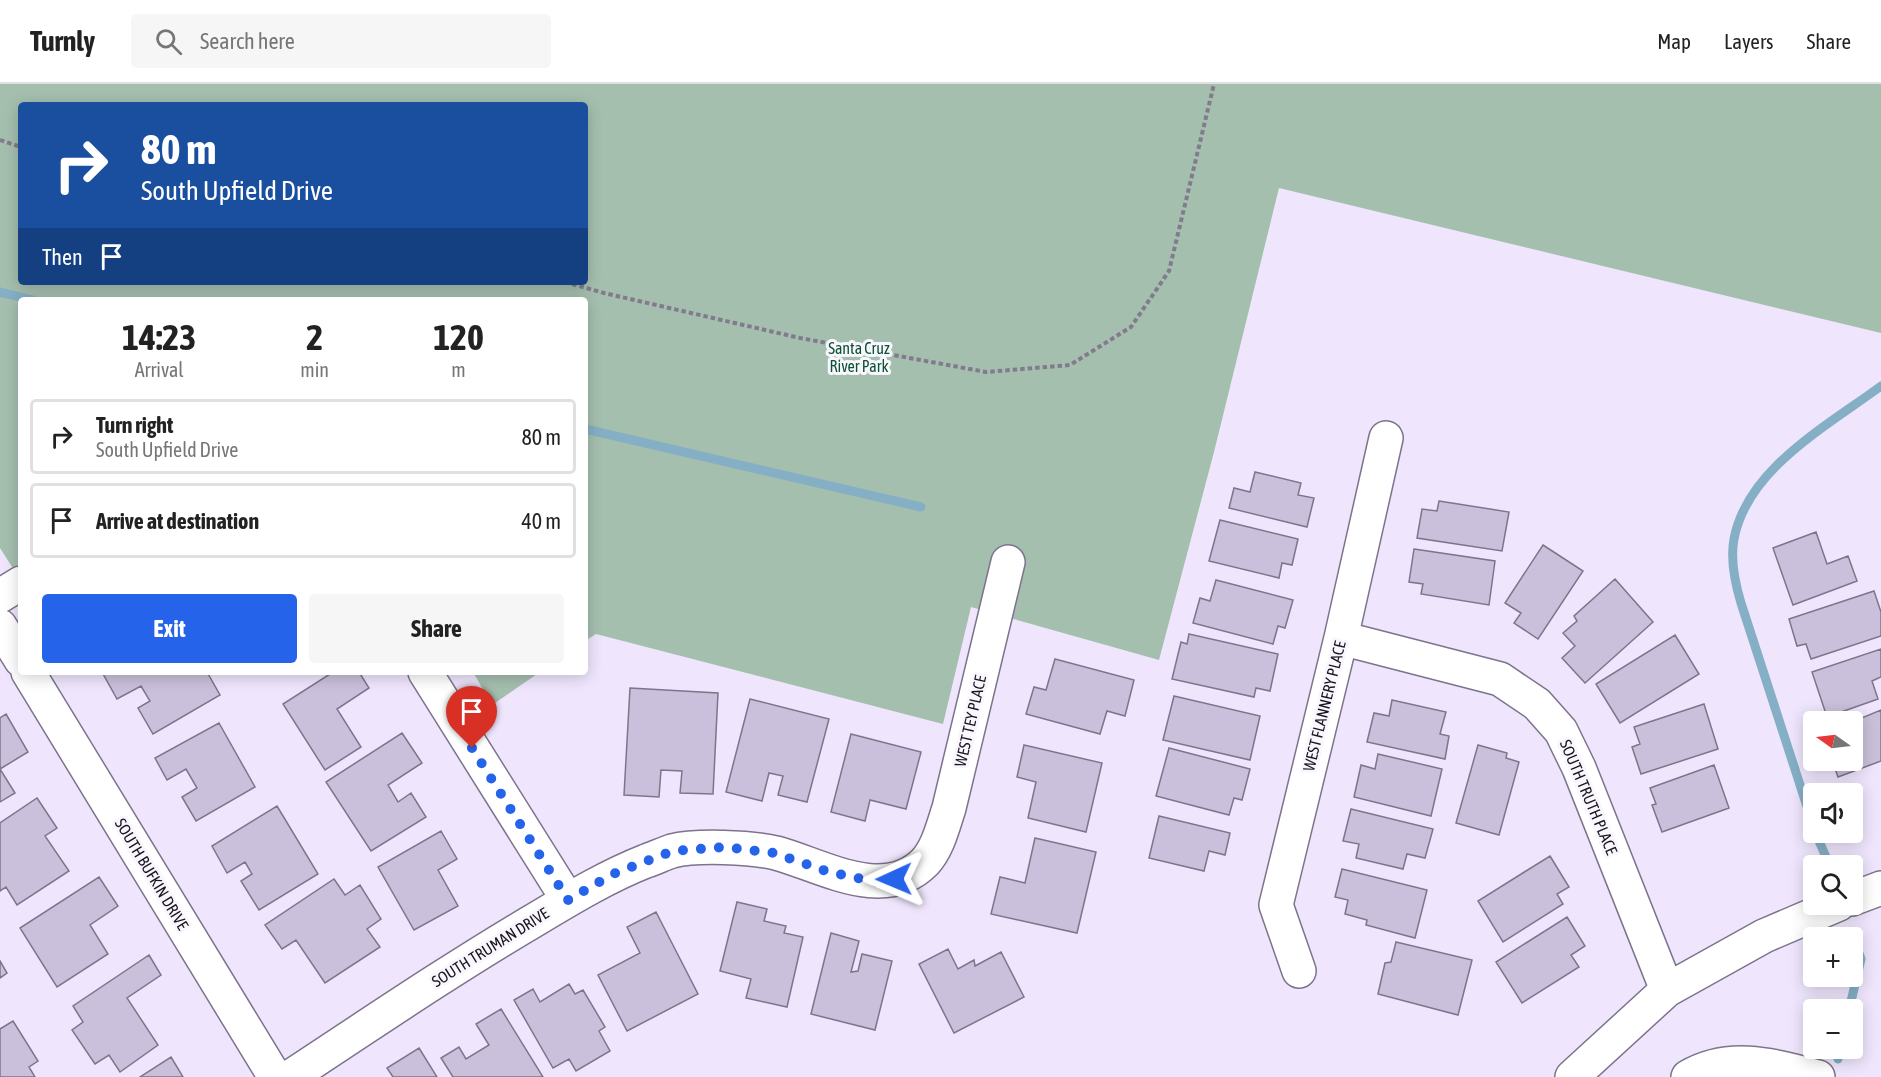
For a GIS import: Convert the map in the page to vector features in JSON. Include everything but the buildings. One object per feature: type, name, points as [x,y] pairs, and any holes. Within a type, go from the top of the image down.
[{"type":"street","name":"WEST FLANNERY PLACE","points":[[1299,971],[1276,905],[1341,638],[1386,438]]},
{"type":"street","name":"WEST TEY PLACE","points":[[921,881],[926,861],[938,840],[949,808],[1008,562]]},
{"type":"street","points":[[0,596],[18,585]]},
{"type":"street","points":[[0,626],[18,655]]},
{"type":"street","name":"SOUTH TRUTH PLACE","points":[[1341,638],[1500,680],[1537,704],[1561,731],[1579,768],[1667,990]]},
{"type":"street","name":"SOUTH BUFKIN DRIVE","points":[[30,675],[275,1077]]},
{"type":"street","points":[[427,675],[568,900]]},
{"type":"street","name":"SOUTH TRUMAN DRIVE","points":[[290,1077],[473,956],[613,874],[673,851],[725,847],[774,853],[829,872],[876,882],[894,879],[921,881]]},
{"type":"street","points":[[1863,895],[1881,888]]},
{"type":"street","points":[[1572,1077],[1667,990],[1764,936],[1813,915]]},
{"type":"street","points":[[1688,1077],[1696,1072],[1742,1062],[1760,1063],[1818,1077]]},
{"type":"path","points":[[576,285],[800,338],[986,372],[1070,365],[1131,327],[1169,271],[1214,84]]},
{"type":"path","points":[[0,140],[18,146]]},
{"type":"green space","name":"Santa Cruz River Park","points":[[0,84],[1881,84],[1881,333],[1279,188],[1214,452],[1159,660],[971,607],[943,724],[596,634],[588,639],[588,297],[18,297],[18,576],[0,548]]},
{"type":"green space","points":[[475,675],[536,675],[492,705]]},
{"type":"waterway","points":[[0,292],[21,297]]},
{"type":"waterway","points":[[1803,794],[1739,595],[1733,563],[1734,539],[1742,514],[1755,491],[1772,470],[1814,434],[1881,386]]},
{"type":"waterway","points":[[588,430],[921,507]]},
{"type":"waterway","points":[[1820,843],[1825,855]]},
{"type":"waterway","points":[[1852,999],[1854,987]]},
{"type":"route","points":[[472,748],[568,900],[613,874],[673,851],[725,847],[774,853],[829,872],[876,882],[894,879]]}]
